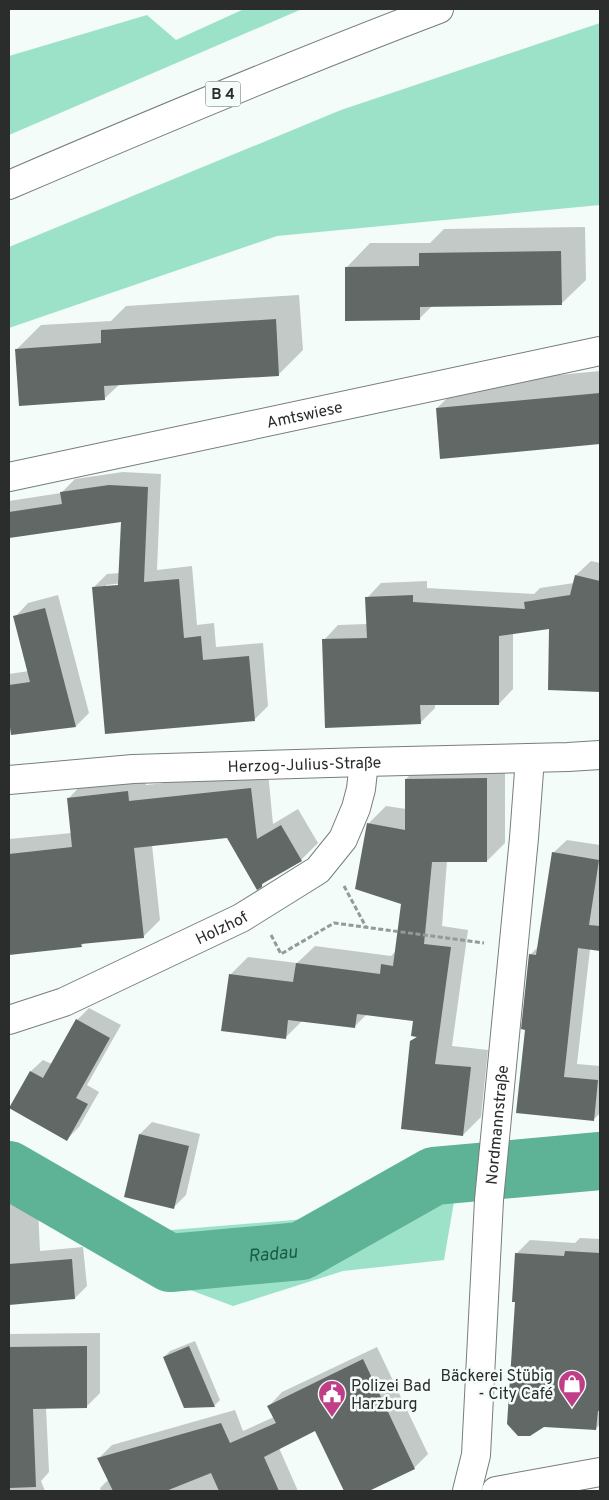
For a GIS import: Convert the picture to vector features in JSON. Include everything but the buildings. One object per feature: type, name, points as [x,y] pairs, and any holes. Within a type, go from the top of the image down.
[{"type":"main road","name":"B 4","points":[[9,185],[340,46],[439,9]]},
{"type":"main road","name":"Amtswiese","points":[[9,477],[600,351]]},
{"type":"main road","name":"Herzog-Julius-Straße","points":[[9,780],[133,769],[600,755]]},
{"type":"main road","name":"Nordmannstraße","points":[[467,1491],[476,1455],[494,1134],[524,838],[530,758]]},
{"type":"main road","name":"Holzhof","points":[[9,1020],[64,1002],[241,918],[318,870],[343,839],[356,808],[361,789],[364,762]]},
{"type":"main road","points":[[496,1491],[600,1472]]},
{"type":"path","points":[[329,857],[366,928]]},
{"type":"path","points":[[257,908],[281,954],[334,923],[513,947]]},
{"type":"green space","points":[[244,9],[302,9],[9,135],[9,56],[147,15],[176,40]]},
{"type":"green space","points":[[600,23],[600,205],[277,236],[9,328],[9,247],[341,110]]},
{"type":"green space","points":[[9,1152],[106,1212],[159,1231],[306,1219],[426,1166],[461,1161],[444,1260],[343,1271],[233,1306],[110,1260],[9,1180]]},
{"type":"waterway","name":"Radau","points":[[9,1170],[170,1263],[301,1251],[434,1176],[600,1161]]},
{"type":"place","name":"Bäckerei Stübig - City Café","points":[[572,1408]]},
{"type":"place","name":"Polizei Bad Harzburg","points":[[332,1418]]}]
